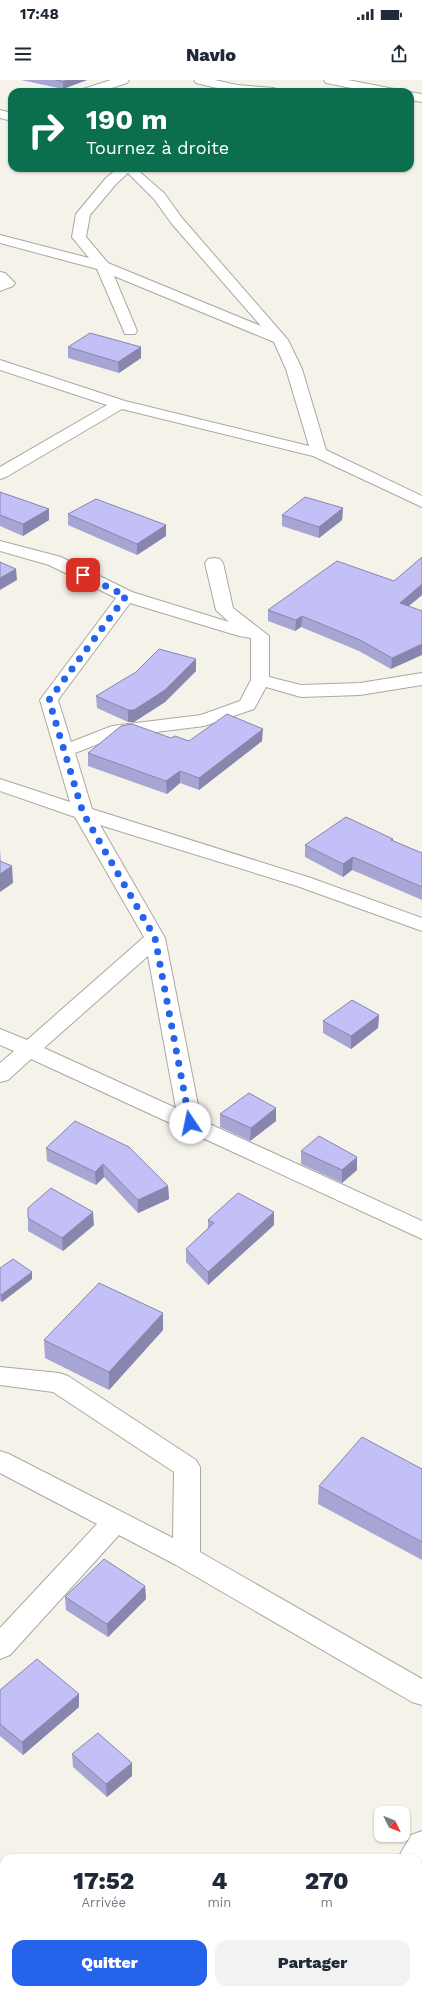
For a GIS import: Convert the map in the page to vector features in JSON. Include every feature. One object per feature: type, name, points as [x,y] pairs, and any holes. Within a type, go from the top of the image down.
[{"type":"street","points":[[99,88],[123,80]]},
{"type":"street","points":[[200,80],[233,88]]},
{"type":"street","points":[[329,82],[366,88]]},
{"type":"street","points":[[121,172],[111,181],[83,214],[78,236],[103,266],[130,331]]},
{"type":"street","points":[[134,172],[159,196],[177,221],[281,340],[294,369],[319,453]]},
{"type":"street","points":[[0,239],[103,266],[281,340]]},
{"type":"street","points":[[0,276],[8,283],[0,287]]},
{"type":"street","points":[[0,365],[120,404],[319,453],[422,502]]},
{"type":"street","points":[[0,474],[120,404]]},
{"type":"street","points":[[0,546],[55,561],[126,596],[260,636]]},
{"type":"street","points":[[214,563],[225,610],[260,636]]},
{"type":"street","points":[[126,596],[49,700],[83,813],[155,938],[190,1123]]},
{"type":"street","points":[[64,750],[112,732],[204,720],[247,705],[260,680],[260,636]]},
{"type":"street","points":[[260,680],[302,691],[360,689],[422,679]]},
{"type":"street","points":[[0,784],[83,813],[304,882],[422,925]]},
{"type":"street","points":[[0,1075],[155,938]]},
{"type":"street","points":[[0,1036],[422,1231]]},
{"type":"street","points":[[0,1376],[59,1382],[187,1467],[186,1557]]},
{"type":"street","points":[[0,1461],[186,1557],[422,1693]]},
{"type":"street","points":[[0,1647],[116,1521]]},
{"type":"street","points":[[416,1854],[422,1844]]},
{"type":"building","points":[[56,80],[67,80],[63,82]]},
{"type":"building","points":[[90,333],[141,347],[118,362],[68,347]]},
{"type":"building","points":[[0,492],[49,509],[23,524],[0,515]]},
{"type":"building","points":[[305,497],[343,508],[319,527],[282,515]]},
{"type":"building","points":[[96,499],[166,525],[137,544],[68,514]]},
{"type":"building","points":[[422,557],[422,584],[400,603],[422,611],[422,644],[392,658],[360,640],[302,616],[296,620],[268,610],[337,561],[394,581]]},
{"type":"building","points":[[0,562],[16,569],[0,578]]},
{"type":"building","points":[[159,649],[196,659],[165,690],[134,710],[128,710],[96,696],[136,672]]},
{"type":"building","points":[[227,714],[263,729],[199,778],[180,771],[166,781],[88,753],[121,726],[132,724],[171,738],[175,736],[189,741]]},
{"type":"building","points":[[346,817],[393,839],[391,840],[422,853],[422,887],[353,857],[343,864],[305,845]]},
{"type":"building","points":[[0,861],[12,866],[0,874]]},
{"type":"building","points":[[352,1000],[379,1015],[351,1036],[323,1021]]},
{"type":"building","points":[[249,1093],[276,1108],[251,1128],[220,1114]]},
{"type":"building","points":[[75,1121],[129,1147],[168,1186],[138,1200],[103,1164],[95,1172],[46,1148]]},
{"type":"building","points":[[319,1136],[357,1157],[342,1170],[301,1151]]},
{"type":"building","points":[[51,1188],[93,1212],[62,1238],[28,1218],[28,1208]]},
{"type":"building","points":[[238,1193],[274,1212],[208,1272],[186,1249],[214,1223],[208,1220]]},
{"type":"building","points":[[13,1259],[32,1272],[1,1295],[0,1268]]},
{"type":"building","points":[[99,1283],[163,1313],[109,1372],[44,1340]]},
{"type":"building","points":[[362,1437],[422,1469],[422,1542],[319,1486]]},
{"type":"building","points":[[104,1559],[145,1586],[107,1624],[65,1597]]},
{"type":"building","points":[[37,1659],[79,1694],[22,1742],[0,1724],[0,1690]]},
{"type":"building","points":[[98,1733],[132,1763],[106,1784],[72,1754]]},
{"type":"route","points":[[83,575],[126,596],[49,700],[83,813],[155,938],[190,1123]]}]
